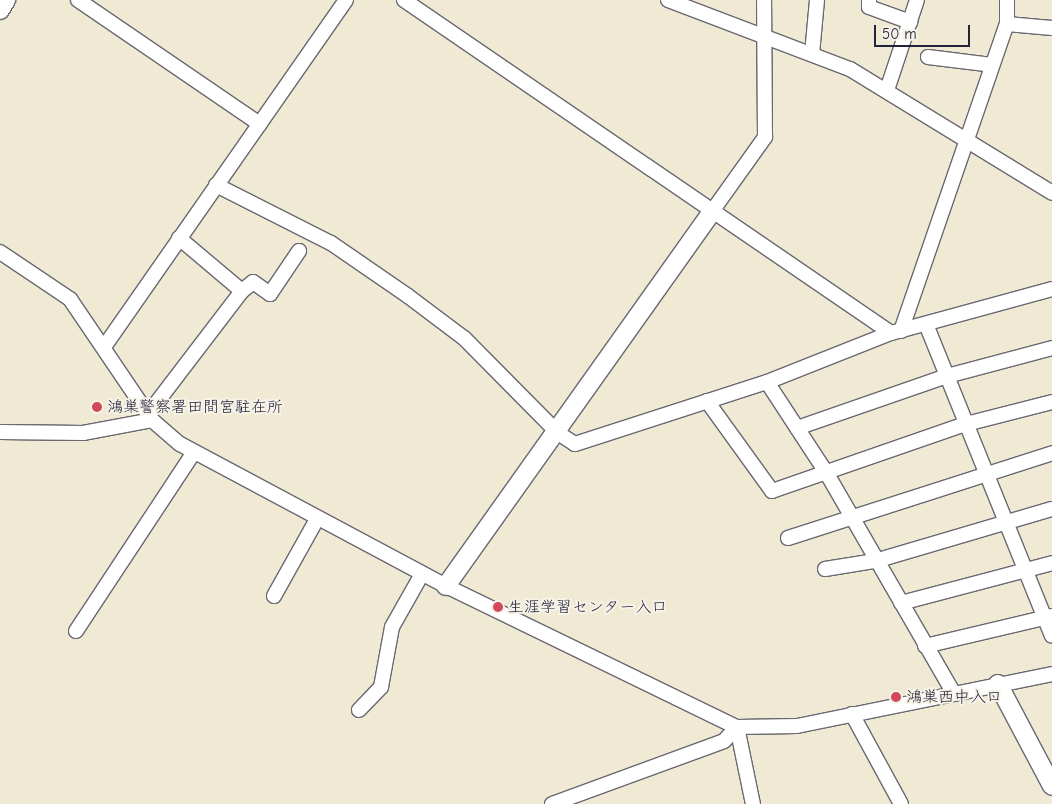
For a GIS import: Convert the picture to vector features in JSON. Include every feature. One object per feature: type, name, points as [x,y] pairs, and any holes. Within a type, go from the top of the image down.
[{"type":"street","points":[[0,10],[6,0]]},
{"type":"street","points":[[78,0],[260,124]]},
{"type":"street","points":[[104,347],[346,0]]},
{"type":"street","points":[[404,0],[896,332]]},
{"type":"street","points":[[668,0],[764,34],[812,54],[887,90],[1052,193]]},
{"type":"street","points":[[446,586],[558,433],[765,137],[764,0]]},
{"type":"street","points":[[812,54],[817,0]]},
{"type":"street","points":[[869,0],[869,7],[910,22]]},
{"type":"street","points":[[887,90],[917,0]]},
{"type":"street","points":[[896,332],[967,140],[1007,24],[1007,0]]},
{"type":"street","points":[[1007,24],[1052,28]]},
{"type":"street","points":[[928,57],[992,65]]},
{"type":"street","points":[[216,185],[331,244],[408,296],[464,338],[558,433],[579,444],[767,382],[896,332],[1052,289]]},
{"type":"street","points":[[179,238],[242,291]]},
{"type":"street","points":[[0,432],[83,433],[150,417],[242,291],[252,282],[270,294],[299,251]]},
{"type":"street","points":[[0,252],[70,299],[150,417],[194,452],[422,574],[737,727],[772,730],[952,692],[1052,674]]},
{"type":"street","points":[[926,324],[1025,570],[1048,617],[1052,636]]},
{"type":"street","points":[[797,428],[947,376],[1052,348]]},
{"type":"street","points":[[767,382],[826,472],[848,515],[952,692]]},
{"type":"street","points":[[707,401],[772,491],[966,424],[1052,402]]},
{"type":"street","points":[[76,632],[194,452]]},
{"type":"street","points":[[788,538],[848,515],[1052,453]]},
{"type":"street","points":[[826,569],[875,561],[1052,509]]},
{"type":"street","points":[[274,596],[317,519]]},
{"type":"street","points":[[901,603],[1052,563]]},
{"type":"street","points":[[359,710],[381,687],[392,627],[422,574]]},
{"type":"street","points":[[925,646],[1048,617]]},
{"type":"street","points":[[998,684],[1052,786]]},
{"type":"street","points":[[852,714],[901,804]]},
{"type":"street","points":[[552,804],[724,741],[737,727]]},
{"type":"street","points":[[737,727],[753,804]]},
{"type":"place","name":"鴻巣警察署田間宮駐在所","points":[[97,407]]},
{"type":"place","name":"生涯学習センター入口","points":[[498,607]]},
{"type":"place","name":"鴻巣西中入口","points":[[896,697]]}]
